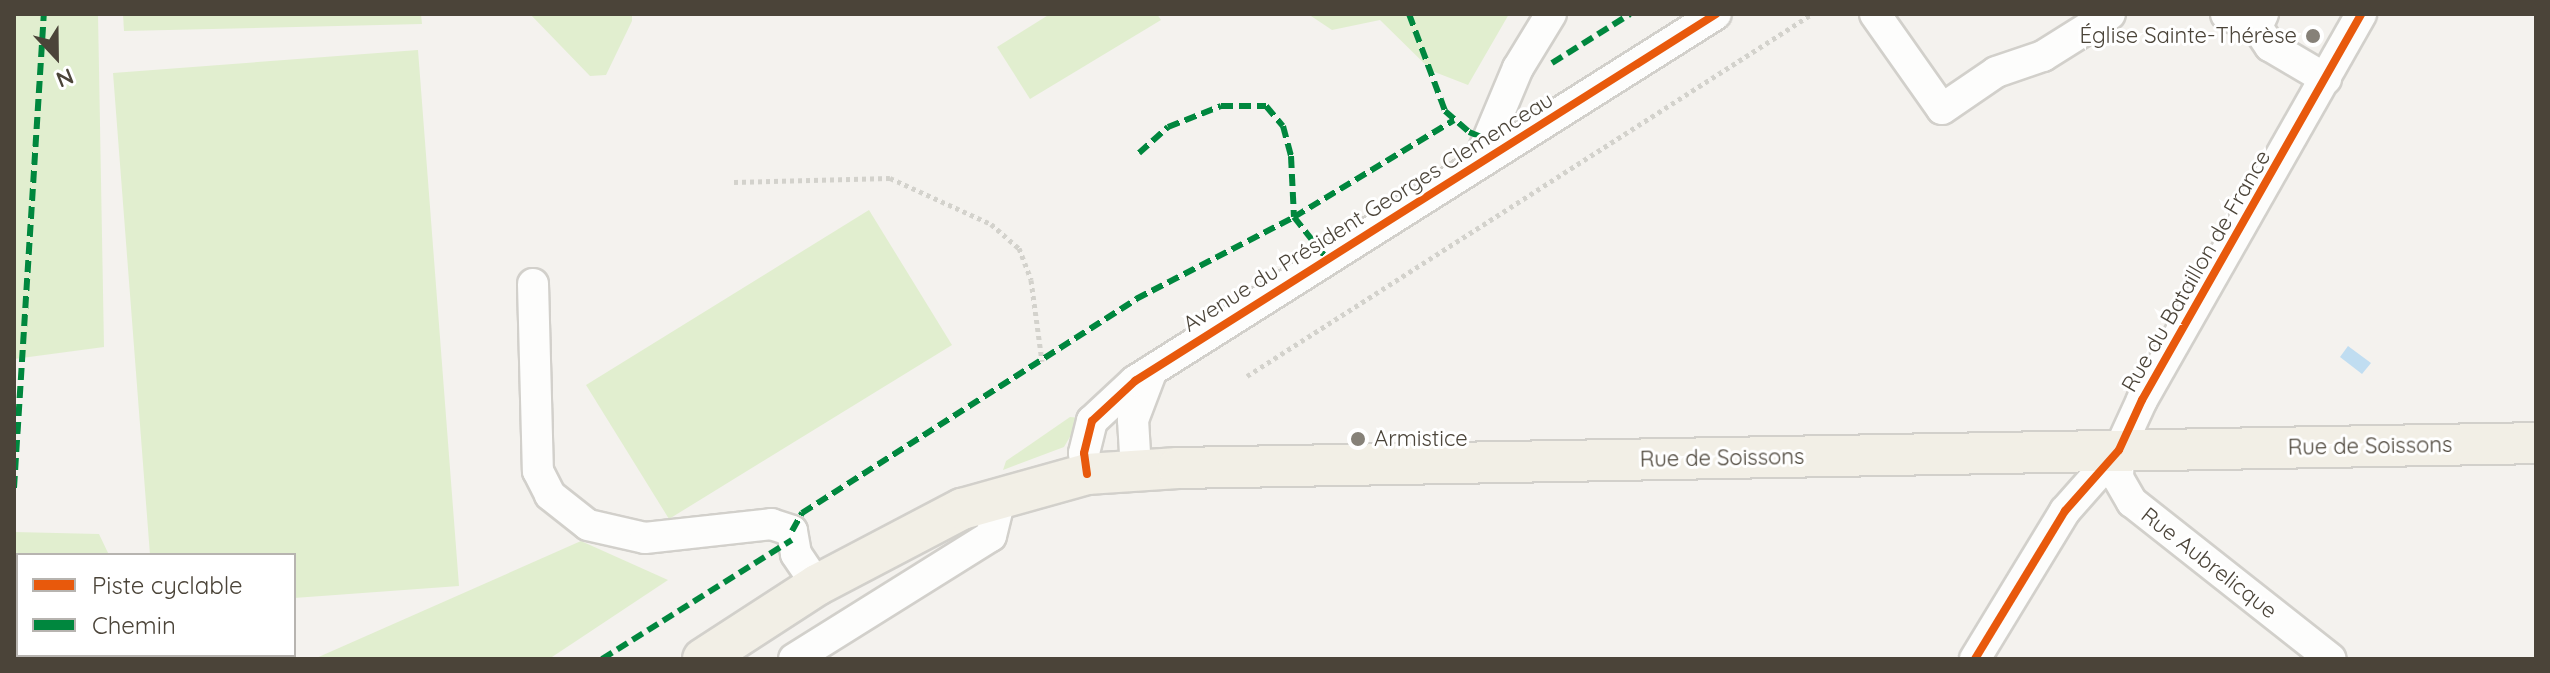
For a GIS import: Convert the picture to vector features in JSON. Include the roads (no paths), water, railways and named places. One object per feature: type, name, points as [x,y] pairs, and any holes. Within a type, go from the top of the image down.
[{"type":"main road","name":"Rue de Soissons","points":[[703,659],[817,585],[918,530],[1001,495],[1087,474],[1136,470],[2536,443]]},
{"type":"street","points":[[1478,163],[1518,68],[1551,14]]},
{"type":"street","name":"Avenue du Président Georges Clemenceau","points":[[1087,474],[1084,453],[1092,421],[1107,402],[1152,370],[1716,14]]},
{"type":"street","points":[[1875,14],[1942,109],[1996,72],[2043,56],[2110,14]]},
{"type":"street","name":"Rue du Bataillon de France","points":[[1975,659],[2065,511],[2119,450],[2142,400],[2361,14]]},
{"type":"street","points":[[2241,15],[2257,27],[2270,46],[2326,79]]},
{"type":"street","points":[[533,284],[538,471],[550,495],[588,525],[645,538],[771,524],[792,531],[796,554],[817,585]]},
{"type":"street","points":[[1136,470],[1133,420],[1152,370]]},
{"type":"street","name":"Rue Aubrelicque","points":[[2119,450],[2118,478],[2132,502],[2331,659]]},
{"type":"street","points":[[794,659],[991,536],[1001,495]]},
{"type":"water","points":[[2348,346],[2371,363],[2362,374],[2340,357]]},
{"type":"place","name":"Église Sainte-Thérèse","points":[[2313,36]]},
{"type":"place","name":"Armistice","points":[[1358,439]]}]
